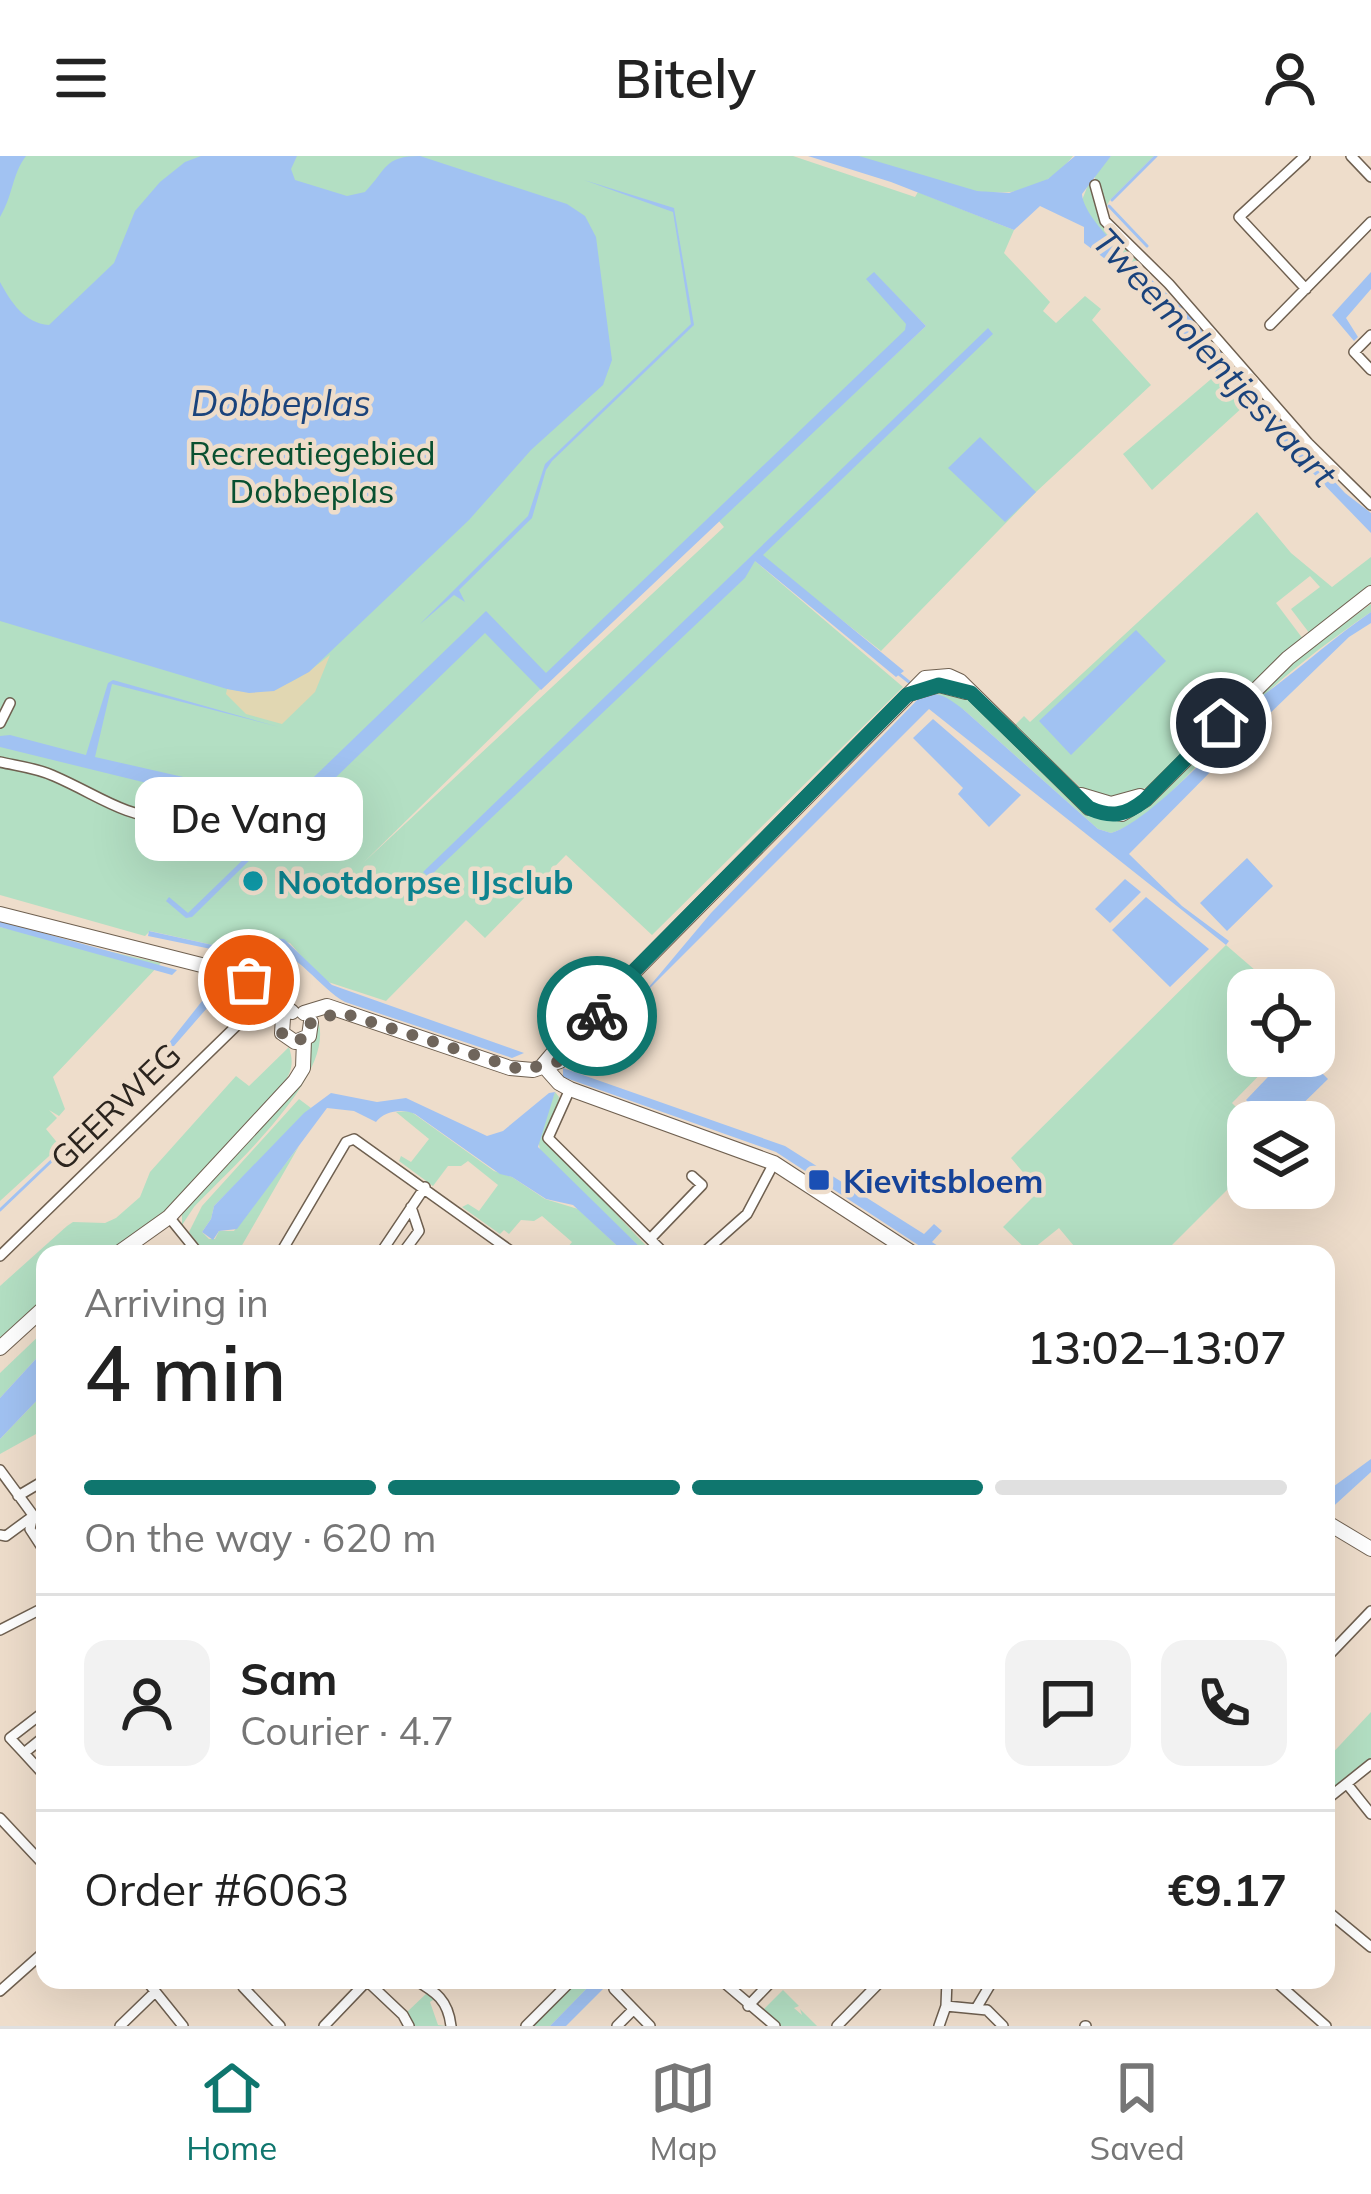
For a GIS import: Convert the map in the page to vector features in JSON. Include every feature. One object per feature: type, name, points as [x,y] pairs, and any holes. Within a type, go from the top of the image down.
[{"type":"main road","points":[[299,1041],[282,1033],[297,1016],[322,1006],[510,1068],[532,1070],[560,1061],[635,970],[907,695],[939,685],[971,693],[1078,794],[1119,804],[1155,788],[1288,658],[1371,597]]},
{"type":"main road","points":[[0,914],[216,967],[249,980],[311,1032],[299,1041],[288,1085],[169,1217],[130,1245]]},
{"type":"main road","points":[[543,1065],[570,1089],[774,1163],[900,1245]]},
{"type":"main road","points":[[0,1348],[36,1315]]},
{"type":"main road","points":[[1335,1527],[1371,1549]]},
{"type":"street","points":[[1305,156],[1239,217],[1306,289]]},
{"type":"street","points":[[1351,156],[1371,177]]},
{"type":"street","points":[[1095,185],[1105,221],[1169,284],[1308,443],[1371,505]]},
{"type":"street","points":[[1270,325],[1371,222]]},
{"type":"street","points":[[1371,335],[1354,352],[1371,370]]},
{"type":"street","points":[[0,723],[10,703]]},
{"type":"street","points":[[0,762],[57,777],[125,812],[178,821],[223,820],[248,829]]},
{"type":"street","name":"GEERWEG","points":[[0,1256],[268,995]]},
{"type":"street","points":[[570,1089],[548,1138],[656,1245]]},
{"type":"street","points":[[285,1245],[346,1142],[354,1139],[504,1245]]},
{"type":"street","points":[[712,1245],[747,1214],[774,1163]]},
{"type":"street","points":[[650,1239],[702,1185],[692,1176]]},
{"type":"street","points":[[386,1245],[425,1187]]},
{"type":"street","points":[[409,1245],[419,1231],[411,1208]]},
{"type":"street","points":[[169,1217],[192,1245]]},
{"type":"street","points":[[496,1245],[499,1241]]},
{"type":"street","points":[[0,1470],[36,1513]]},
{"type":"street","points":[[18,1496],[36,1485]]},
{"type":"street","points":[[0,1535],[36,1518]]},
{"type":"street","points":[[1335,1649],[1371,1611]]},
{"type":"street","points":[[0,1630],[36,1612]]},
{"type":"street","points":[[36,1718],[10,1738],[36,1766]]},
{"type":"street","points":[[24,1753],[36,1743]]},
{"type":"street","points":[[1335,1794],[1371,1764]]},
{"type":"street","points":[[1347,1784],[1371,1814]]},
{"type":"street","points":[[0,1818],[36,1856]]},
{"type":"street","points":[[1335,1917],[1371,1947]]},
{"type":"street","points":[[0,1990],[36,1960]]},
{"type":"street","points":[[150,1989],[183,2026]]},
{"type":"street","points":[[244,1989],[280,2026]]},
{"type":"street","points":[[324,2026],[359,1989]]},
{"type":"street","points":[[377,1989],[409,2026]]},
{"type":"street","points":[[436,1989],[451,2026]]},
{"type":"street","points":[[526,2026],[563,1989]]},
{"type":"street","points":[[614,1989],[650,2026]]},
{"type":"street","points":[[731,1989],[776,2026]]},
{"type":"street","points":[[748,2006],[764,1989]]},
{"type":"street","points":[[837,2026],[873,1989]]},
{"type":"street","points":[[939,2026],[947,1989]]},
{"type":"street","points":[[977,2007],[988,1989]]},
{"type":"street","points":[[1284,1989],[1326,2026]]},
{"type":"street","points":[[120,2026],[153,1994]]},
{"type":"street","points":[[946,2006],[988,2010],[1003,2026]]},
{"type":"street","points":[[616,2026],[633,2010]]},
{"type":"green space","name":"Recreatiegebied Dobbeplas","points":[[0,156],[793,156],[915,197],[918,192],[1014,230],[1004,253],[1050,302],[1043,311],[1056,323],[1085,296],[1101,309],[1092,320],[1151,385],[1036,492],[881,651],[814,598],[755,561],[903,687],[652,935],[566,855],[485,938],[466,920],[386,1001],[322,980],[290,943],[271,938],[247,949],[231,949],[150,931],[145,936],[0,895]],"holes":[[[874,273],[926,326],[718,520],[724,527],[363,863],[911,326],[867,279]]]},
{"type":"green space","points":[[858,156],[1073,156],[1051,177],[1026,189],[999,193],[941,184]]},
{"type":"green space","points":[[1111,156],[1154,156],[1103,212],[1094,174]]},
{"type":"green space","points":[[1090,180],[1099,215],[1141,262],[1137,267],[1092,224],[1082,200]]},
{"type":"green space","points":[[1217,374],[1244,406],[1152,490],[1123,454]]},
{"type":"green space","points":[[1257,512],[1291,553],[1332,587],[1371,557],[1371,590],[1310,634],[1291,609],[1320,587],[1310,576],[1276,603],[1303,639],[1151,785],[1120,800],[1083,790],[1014,726],[1024,716],[1030,722]]},
{"type":"green space","points":[[1371,604],[1371,612],[1268,692],[1148,812],[1111,833],[1098,829],[964,710],[927,693],[944,692],[971,702],[1094,816],[1120,820],[1298,657]]},
{"type":"green space","points":[[0,927],[161,963],[53,1077],[65,1109],[59,1116],[49,1110],[57,1118],[46,1129],[60,1146],[0,1201]]},
{"type":"green space","points":[[1226,945],[1254,969],[1227,969],[1227,1077],[1257,1077],[1234,1101],[1227,1101],[1227,1190],[1172,1245],[1073,1245],[1059,1228],[1038,1245],[1022,1245],[1003,1227],[1039,1191],[1011,1158]]},
{"type":"green space","points":[[319,1024],[319,1046],[295,1096],[182,1225],[182,1211],[301,1078],[308,1043]]},
{"type":"green space","points":[[289,1047],[291,1067],[278,1092],[207,1172],[152,1224],[124,1245],[46,1245],[73,1222],[105,1223],[116,1218],[140,1197],[150,1172],[236,1076],[249,1086]]},
{"type":"green space","points":[[555,1092],[559,1097],[549,1143],[645,1245],[638,1245],[540,1151],[538,1137]]},
{"type":"green space","points":[[299,1099],[311,1108],[214,1206],[202,1232],[209,1239],[215,1239],[219,1231],[234,1231],[299,1146],[242,1245],[199,1245],[189,1232],[202,1206]]},
{"type":"green space","points":[[410,1111],[494,1171],[545,1199],[578,1209],[616,1245],[570,1245],[572,1242],[542,1216],[521,1220],[509,1234],[504,1230],[500,1234],[462,1207],[468,1204],[479,1211],[498,1185],[468,1161],[448,1166],[433,1186],[399,1161],[401,1156],[411,1162],[429,1139],[396,1112]]},
{"type":"green space","points":[[36,1254],[36,1305],[0,1339],[0,1286]]},
{"type":"green space","points":[[36,1339],[36,1359],[0,1398],[0,1373]]},
{"type":"green space","points":[[36,1401],[36,1434],[0,1454],[0,1439]]},
{"type":"green space","points":[[1371,1712],[1371,1759],[1335,1789],[1335,1750]]},
{"type":"green space","points":[[569,1989],[586,1989],[550,2026],[533,2026]]},
{"type":"green space","points":[[783,1990],[799,2006],[794,2008],[817,2026],[781,2026],[764,2009]]},
{"type":"green space","points":[[427,1993],[436,1998],[430,2002],[438,2025],[446,2026],[413,2026],[407,2012]]},
{"type":"sand","points":[[330,655],[315,692],[282,724],[246,714],[226,694],[227,689],[257,691],[283,685]]},
{"type":"water","points":[[0,156],[26,156],[0,217]]},
{"type":"water","name":"Dobbeplas","points":[[201,156],[297,156],[291,169],[295,180],[347,196],[365,192],[393,161],[420,156],[567,204],[585,216],[596,237],[612,360],[603,385],[531,450],[469,520],[309,672],[274,691],[227,689],[0,621],[0,282],[25,316],[49,325],[114,263],[135,211],[185,162]]},
{"type":"water","points":[[808,156],[859,156],[977,191],[1009,193],[1048,179],[1075,156],[1111,156],[1082,194],[1087,208],[1113,243],[1202,327],[1202,337],[1186,340],[1133,280],[1084,243],[1084,227],[1040,206],[1014,230]]},
{"type":"water","points":[[584,180],[674,208],[694,325],[552,461],[532,518],[459,590],[465,602],[454,595],[420,624],[528,516],[545,464],[691,324],[673,212]]},
{"type":"water","points":[[874,272],[926,326],[541,690],[485,633],[269,842],[265,838],[281,822],[277,815],[0,747],[0,736],[10,735],[86,755],[108,683],[113,680],[279,727],[112,684],[95,757],[289,801],[486,611],[546,673],[905,330],[906,324],[866,279]]},
{"type":"water","points":[[1371,272],[1371,289],[1346,318],[1358,337],[1354,341],[1332,315]]},
{"type":"water","points":[[988,328],[993,334],[763,555],[904,671],[896,677],[755,561],[745,578],[429,877],[423,872]]},
{"type":"water","name":"Tweemolentjesvaart","points":[[1207,342],[1225,355],[1281,421],[1288,440],[1297,441],[1345,493],[1371,513],[1371,533],[1217,374],[1201,351]]},
{"type":"water","points":[[980,437],[1036,492],[1005,522],[948,468]]},
{"type":"water","points":[[1371,612],[1371,623],[1349,637],[1129,854],[1182,906],[1229,941],[1226,945],[929,709],[638,1000],[711,913],[921,696],[939,695],[964,710],[1098,829],[1111,833],[1159,802],[1257,700]]},
{"type":"water","points":[[1136,630],[1166,661],[1071,755],[1039,721]]},
{"type":"water","points":[[933,719],[1021,795],[989,827],[958,794],[963,788],[913,738]]},
{"type":"water","points":[[253,850],[257,853],[192,917],[186,918],[166,901],[169,897],[188,913]]},
{"type":"water","points":[[1247,858],[1273,886],[1227,931],[1200,903]]},
{"type":"water","points":[[1125,879],[1141,892],[1110,923],[1095,909]]},
{"type":"water","points":[[1146,897],[1209,949],[1170,987],[1112,930]]},
{"type":"water","points":[[0,921],[177,970],[172,975],[0,927]]},
{"type":"water","points":[[149,931],[231,949],[284,939],[332,985],[524,1053],[512,1058],[345,1002],[277,950],[266,948],[247,965],[211,949],[148,936]]},
{"type":"water","points":[[218,981],[228,984],[160,1062],[149,1068]]},
{"type":"water","points":[[563,1068],[785,1146],[924,1234],[934,1224],[942,1231],[932,1242],[936,1245],[918,1245],[776,1152],[563,1077]]},
{"type":"water","points":[[1268,1077],[1328,1079],[1305,1101],[1246,1100]]},
{"type":"water","points":[[555,1092],[538,1147],[638,1245],[616,1245],[573,1205],[546,1199],[500,1174],[415,1114],[389,1113],[376,1122],[354,1111],[327,1108],[237,1229],[219,1231],[213,1240],[202,1232],[214,1206],[304,1113],[331,1093],[377,1102],[406,1098],[487,1136],[503,1131]]},
{"type":"water","points":[[36,1359],[36,1401],[0,1439],[0,1398]]},
{"type":"water","points":[[1371,1459],[1371,1472],[1335,1505],[1335,1485]]},
{"type":"water","points":[[586,1989],[603,1989],[566,2026],[550,2026]]},
{"type":"waterway","points":[[1112,200],[1156,156]]},
{"type":"waterway","name":"Tweemolentjesvaart","points":[[1109,206],[1147,246]]},
{"type":"waterway","points":[[899,674],[909,682]]},
{"type":"waterway","points":[[0,1210],[149,1068]]},
{"type":"way so far","points":[[249,980],[268,995],[283,1018],[282,1033],[291,1041],[307,1038],[311,1022],[319,1017],[340,1012],[522,1070],[556,1064],[597,1016]]},
{"type":"place","name":"Nootdorpse IJsclub","points":[[253,881]]},
{"type":"place","name":"De Vang","points":[[249,980]]},
{"type":"place","name":"Kievitsbloem","points":[[819,1180]]},
{"type":"route","points":[[597,1016],[635,970],[907,695],[939,685],[971,693],[1089,808],[1112,815],[1132,810],[1145,800],[1221,723]]}]
